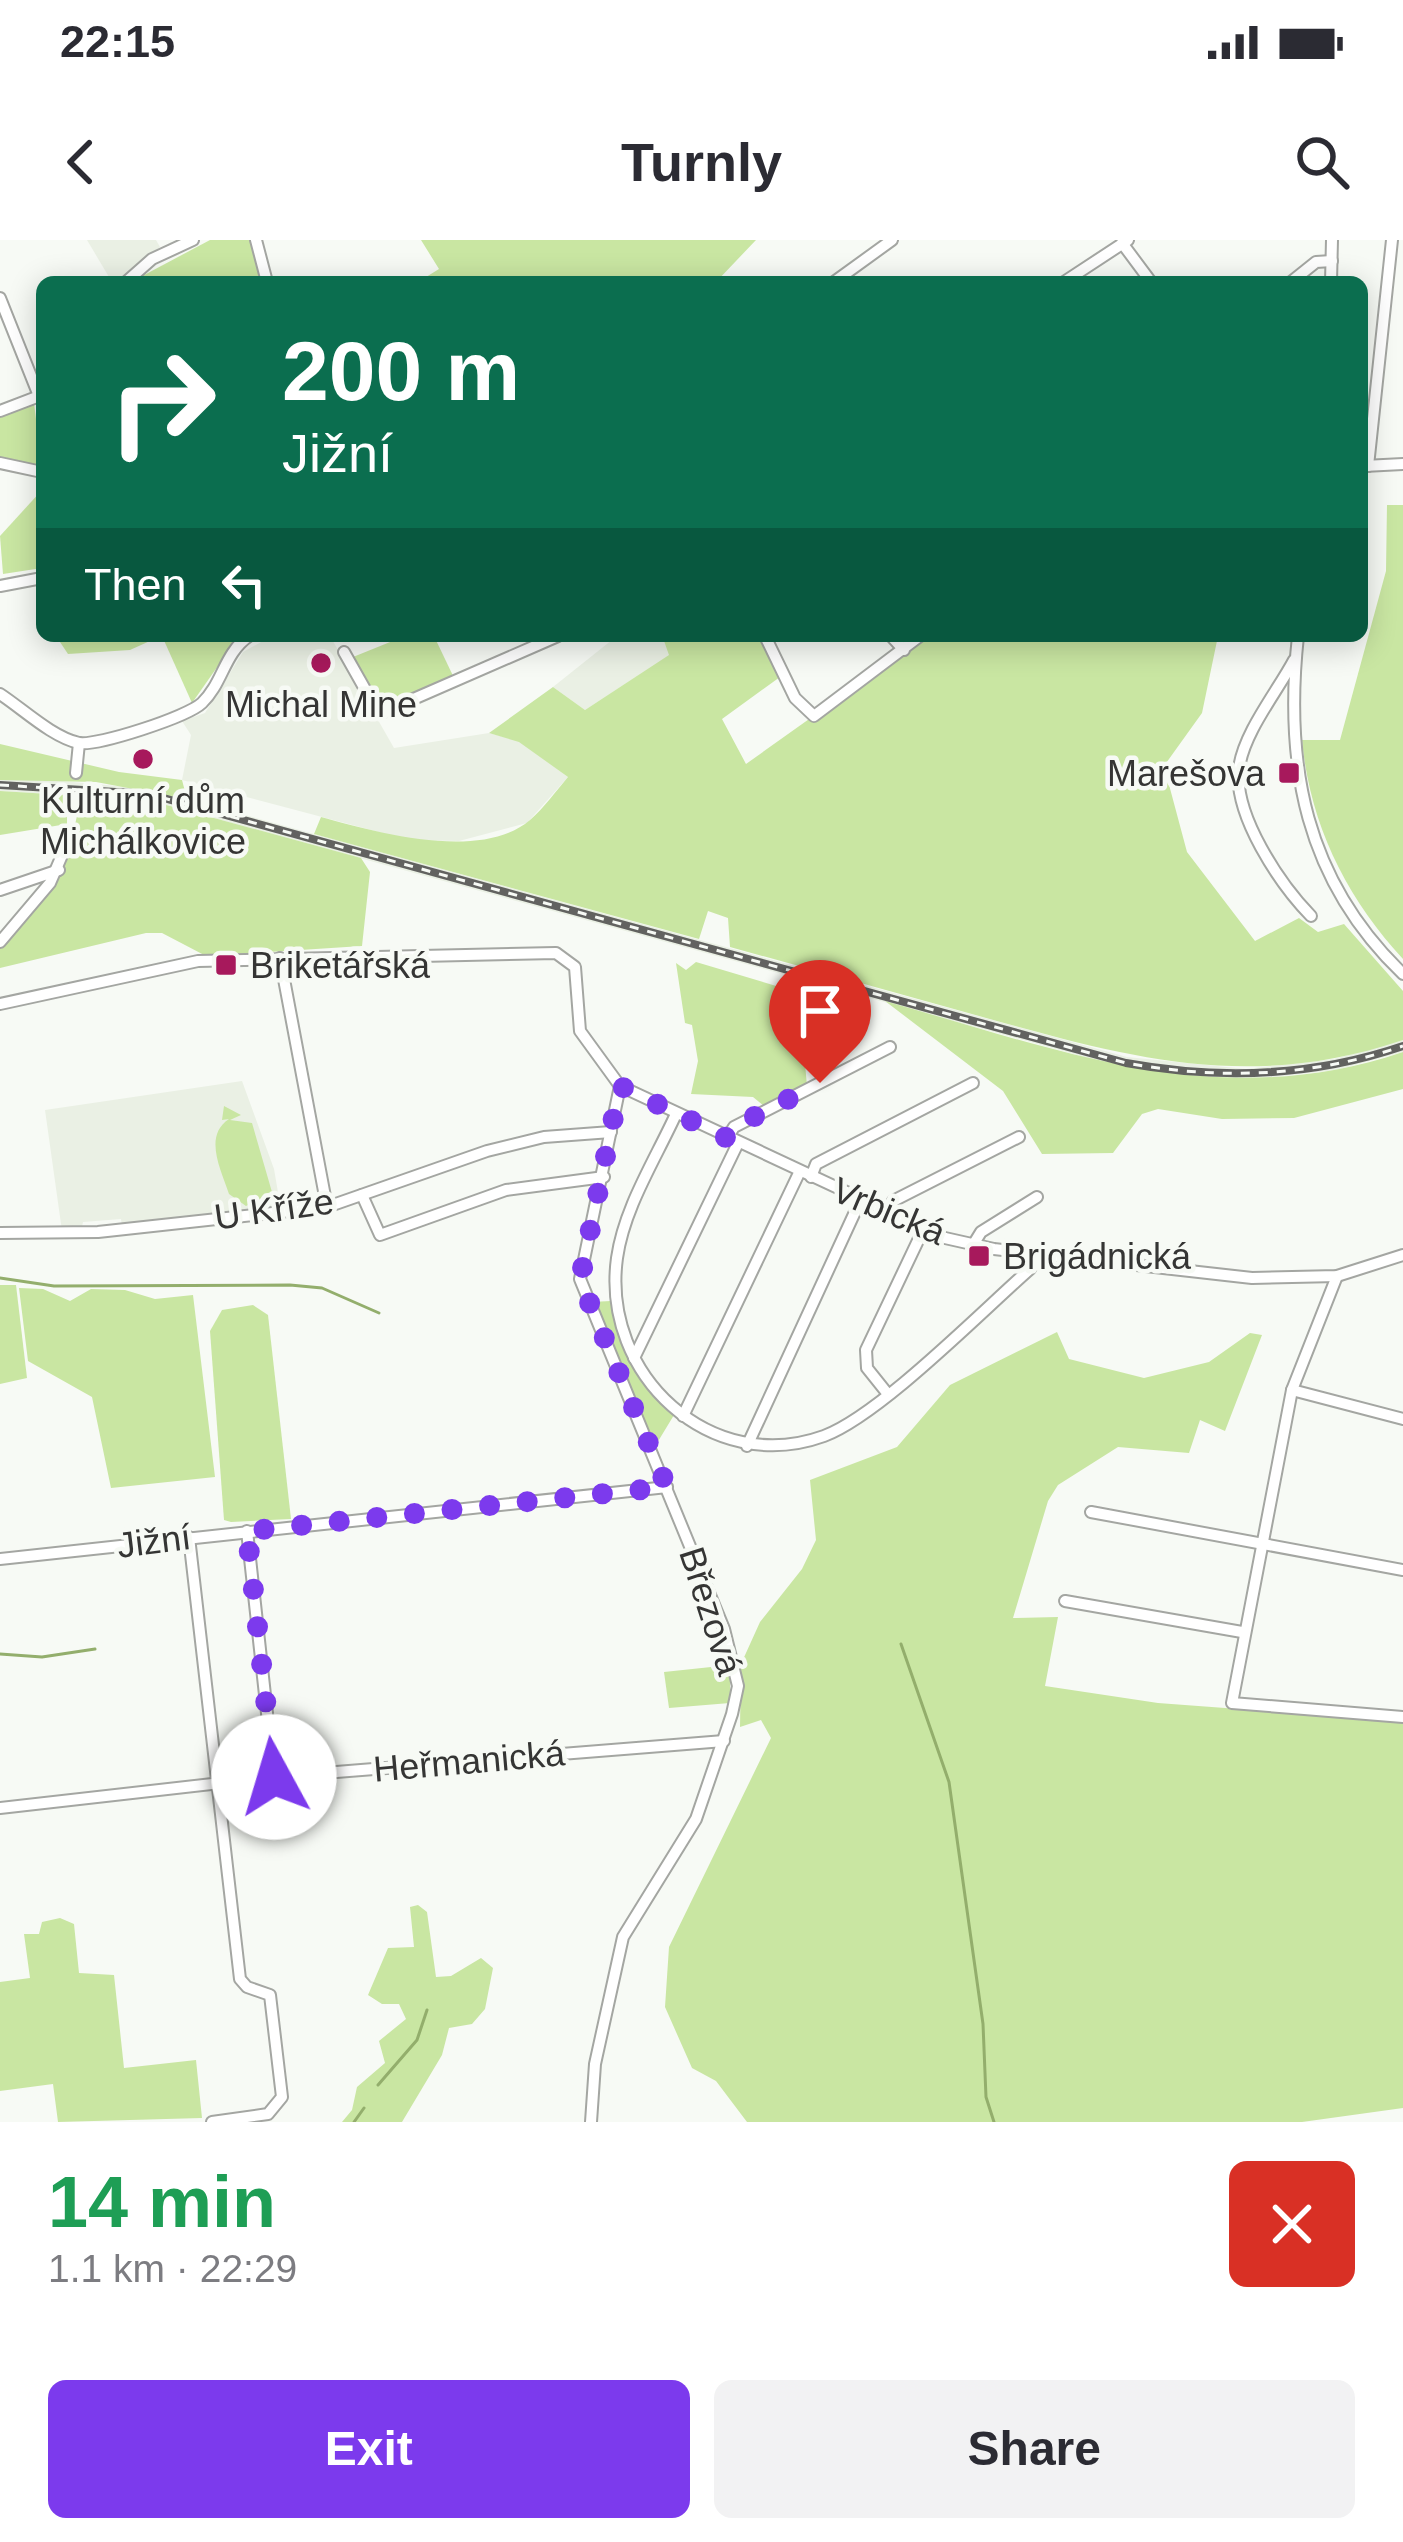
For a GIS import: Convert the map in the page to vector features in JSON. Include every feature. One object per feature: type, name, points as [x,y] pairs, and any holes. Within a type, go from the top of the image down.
[{"type":"street","points":[[133,276],[152,259],[193,240]]},
{"type":"street","points":[[256,240],[265,276]]},
{"type":"street","points":[[842,276],[892,240]]},
{"type":"street","points":[[1368,441],[1392,240]]},
{"type":"street","points":[[1331,276],[1335,241]]},
{"type":"street","points":[[1072,276],[1125,242],[1147,276]]},
{"type":"street","points":[[1298,276],[1316,262],[1332,260]]},
{"type":"street","points":[[1081,270],[1086,276]]},
{"type":"street","points":[[0,298],[36,383]]},
{"type":"street","points":[[0,411],[36,397]]},
{"type":"street","points":[[0,464],[36,471]]},
{"type":"street","points":[[1368,466],[1403,464]]},
{"type":"street","points":[[0,586],[36,579]]},
{"type":"street","points":[[0,694],[79,743],[194,710],[208,696],[240,642]]},
{"type":"street","points":[[344,652],[380,714],[544,642]]},
{"type":"street","points":[[768,642],[795,698],[814,716],[913,642]]},
{"type":"street","points":[[897,642],[904,650]]},
{"type":"street","points":[[1297,642],[1293,710],[1296,774],[1318,846],[1362,928],[1403,974]]},
{"type":"street","points":[[1296,657],[1239,765],[1239,781],[1258,835],[1311,916]]},
{"type":"street","points":[[1269,706],[1293,710]]},
{"type":"street","points":[[76,773],[79,743]]},
{"type":"street","points":[[0,942],[59,870],[70,838]]},
{"type":"street","points":[[0,890],[59,870]]},
{"type":"street","name":"Vrbická","points":[[280,958],[556,953],[575,967],[580,1031],[620,1086],[887,1212],[973,1245],[1252,1278],[1336,1276],[1403,1255]]},
{"type":"street","points":[[0,1004],[169,965],[280,958],[326,1207]]},
{"type":"street","points":[[634,1358],[734,1127],[890,1047]]},
{"type":"street","points":[[682,1416],[806,1174],[816,1164],[973,1082]]},
{"type":"street","name":"Březová","points":[[591,2122],[596,2064],[623,1937],[696,1819],[738,1685],[730,1647],[667,1487],[587,1302],[580,1266],[604,1177],[620,1086]]},
{"type":"street","points":[[676,1114],[629,1216],[616,1262],[620,1320],[634,1358],[656,1392],[711,1436],[747,1446],[781,1447],[826,1435],[857,1419],[1030,1269],[1039,1255]]},
{"type":"street","name":"U Kříže","points":[[0,1233],[98,1232],[326,1207],[487,1151],[544,1137],[610,1132]]},
{"type":"street","points":[[887,1212],[892,1201],[1019,1137]]},
{"type":"street","points":[[362,1195],[380,1235],[506,1190],[604,1177]]},
{"type":"street","points":[[973,1245],[981,1232],[1037,1197]]},
{"type":"street","points":[[747,1446],[861,1199]]},
{"type":"street","points":[[886,1393],[867,1368],[866,1350],[924,1228]]},
{"type":"street","points":[[1336,1276],[1292,1390],[1232,1703],[1403,1718]]},
{"type":"street","points":[[1292,1390],[1403,1419]]},
{"type":"street","name":"Jižní","points":[[0,1559],[667,1487]]},
{"type":"street","points":[[1090,1512],[1403,1570]]},
{"type":"street","points":[[247,1531],[274,1777]]},
{"type":"street","points":[[189,1537],[240,1979],[247,1988],[270,1995],[282,2097],[268,2114],[212,2122]]},
{"type":"street","points":[[1065,1601],[1242,1632]]},
{"type":"street","name":"Heřmanická","points":[[0,1808],[274,1777],[724,1741]]},
{"type":"shaded area","points":[[87,240],[156,240],[160,247],[126,276],[108,276]]},
{"type":"shaded area","points":[[261,642],[333,642],[394,748],[489,733],[519,741],[568,777],[527,823],[459,841],[409,840],[182,780],[191,735],[182,721],[205,713],[243,652]]},
{"type":"shaded area","points":[[609,642],[664,642],[670,655],[585,710],[553,687]]},
{"type":"shaded area","points":[[0,780],[150,789],[1127,1057],[1246,1069],[1334,1059],[1403,1040],[1403,1052],[1336,1070],[1247,1080],[1125,1068],[148,800],[0,791]]},
{"type":"shaded area","points":[[242,1081],[274,1169],[281,1210],[122,1226],[121,1219],[83,1222],[81,1231],[62,1231],[45,1110]]},
{"type":"green space","points":[[210,240],[252,240],[262,276],[142,276]]},
{"type":"green space","points":[[421,240],[756,240],[722,276],[428,276],[439,269]]},
{"type":"green space","points":[[34,403],[36,466],[0,459],[0,415]]},
{"type":"green space","points":[[36,497],[36,569],[3,574],[0,536]]},
{"type":"green space","points":[[1387,505],[1403,505],[1403,959],[1364,911],[1334,858],[1313,801],[1302,740],[1340,740],[1386,571]]},
{"type":"green space","points":[[60,642],[148,642],[130,650],[68,654]]},
{"type":"green space","points":[[165,642],[235,642],[192,703]]},
{"type":"green space","points":[[390,642],[437,642],[455,680],[382,709],[353,657]]},
{"type":"green space","points":[[664,642],[761,642],[780,677],[722,719],[746,764],[918,642],[1217,642],[1202,713],[1164,766],[1187,852],[1255,941],[1299,918],[1318,932],[1344,924],[1403,991],[1403,1040],[1347,1056],[1293,1064],[1241,1066],[1138,1056],[730,947],[728,918],[708,911],[699,939],[314,834],[321,817],[427,840],[484,839],[509,833],[530,820],[568,777],[519,742],[489,733],[553,687],[585,710],[669,655]]},
{"type":"green space","points":[[0,744],[119,772],[182,780],[187,799],[96,782],[0,780]]},
{"type":"green space","points":[[0,791],[148,800],[361,858],[370,872],[362,946],[206,956],[162,933],[146,933],[0,968],[0,947],[66,863],[77,816],[67,814],[67,824],[0,835]]},
{"type":"green space","points":[[696,962],[863,1012],[847,1027],[802,1030],[807,1086],[764,1106],[753,1097],[691,1094],[698,1061],[692,1025],[685,1023],[676,963],[686,970]]},
{"type":"green space","points":[[885,1001],[1078,1055],[1205,1076],[1270,1077],[1335,1070],[1403,1052],[1403,1089],[1294,1118],[1222,1119],[1158,1109],[1142,1114],[1113,1153],[1042,1154],[1003,1091]]},
{"type":"green space","points":[[224,1106],[241,1115],[230,1120],[252,1123],[274,1199],[265,1197],[246,1206],[229,1194],[215,1144],[229,1119],[222,1120]]},
{"type":"green space","points":[[0,1285],[16,1285],[27,1378],[0,1384]]},
{"type":"green space","points":[[19,1288],[43,1289],[70,1301],[91,1289],[125,1290],[155,1299],[193,1295],[215,1477],[111,1488],[92,1397],[28,1361]]},
{"type":"green space","points":[[611,1301],[628,1360],[674,1415],[654,1448],[591,1302]]},
{"type":"green space","points":[[253,1305],[268,1315],[291,1519],[231,1522],[224,1520],[210,1331],[222,1310]]},
{"type":"green space","points":[[1057,1332],[1069,1359],[1144,1378],[1209,1362],[1250,1333],[1262,1335],[1225,1431],[1200,1420],[1189,1453],[1118,1447],[1058,1485],[1048,1501],[1013,1618],[1058,1617],[1045,1686],[1158,1703],[1403,1721],[1403,2108],[1302,2122],[747,2122],[716,2081],[692,2068],[665,2007],[669,1947],[771,1738],[761,1720],[740,1727],[741,1664],[760,1622],[802,1569],[816,1540],[810,1480],[897,1447],[950,1385]]},
{"type":"green space","points":[[730,1665],[730,1703],[669,1708],[664,1672]]},
{"type":"green space","points":[[418,1905],[427,1912],[436,1977],[451,1976],[481,1958],[493,1968],[485,2009],[472,2024],[449,2028],[442,2055],[402,2122],[342,2122],[352,2110],[357,2087],[385,2063],[379,2041],[406,2019],[399,2004],[382,2004],[368,1995],[388,1948],[414,1947],[410,1907]]},
{"type":"green space","points":[[60,1918],[74,1924],[79,1973],[114,1975],[124,2068],[196,2060],[202,2118],[58,2122],[53,2084],[0,2091],[0,1982],[30,1978],[24,1934],[39,1934],[42,1922]]},
{"type":"waterway","points":[[0,1278],[54,1286],[290,1285],[322,1288],[379,1313]]},
{"type":"waterway","points":[[901,1644],[949,1782],[983,2024],[986,2097],[994,2122]]},
{"type":"waterway","points":[[0,1654],[42,1657],[95,1649]]},
{"type":"waterway","points":[[378,2085],[417,2040],[427,2010]]},
{"type":"waterway","points":[[354,2122],[364,2108]]},
{"type":"railway","points":[[0,785],[149,794],[1126,1063],[1196,1072],[1266,1072],[1335,1064],[1403,1046]]},
{"type":"place","name":"Michal Mine","points":[[321,663]]},
{"type":"place","name":"Kulturní dům Michálkovice","points":[[143,759]]},
{"type":"place","name":"Marešova","points":[[1289,773]]},
{"type":"place","name":"Briketářská","points":[[226,965]]},
{"type":"place","name":"Brigádnická","points":[[979,1256]]},
{"type":"route","points":[[274,1777],[247,1531],[667,1487],[580,1280],[608,1163],[620,1086],[727,1138],[734,1127],[820,1083]]}]
